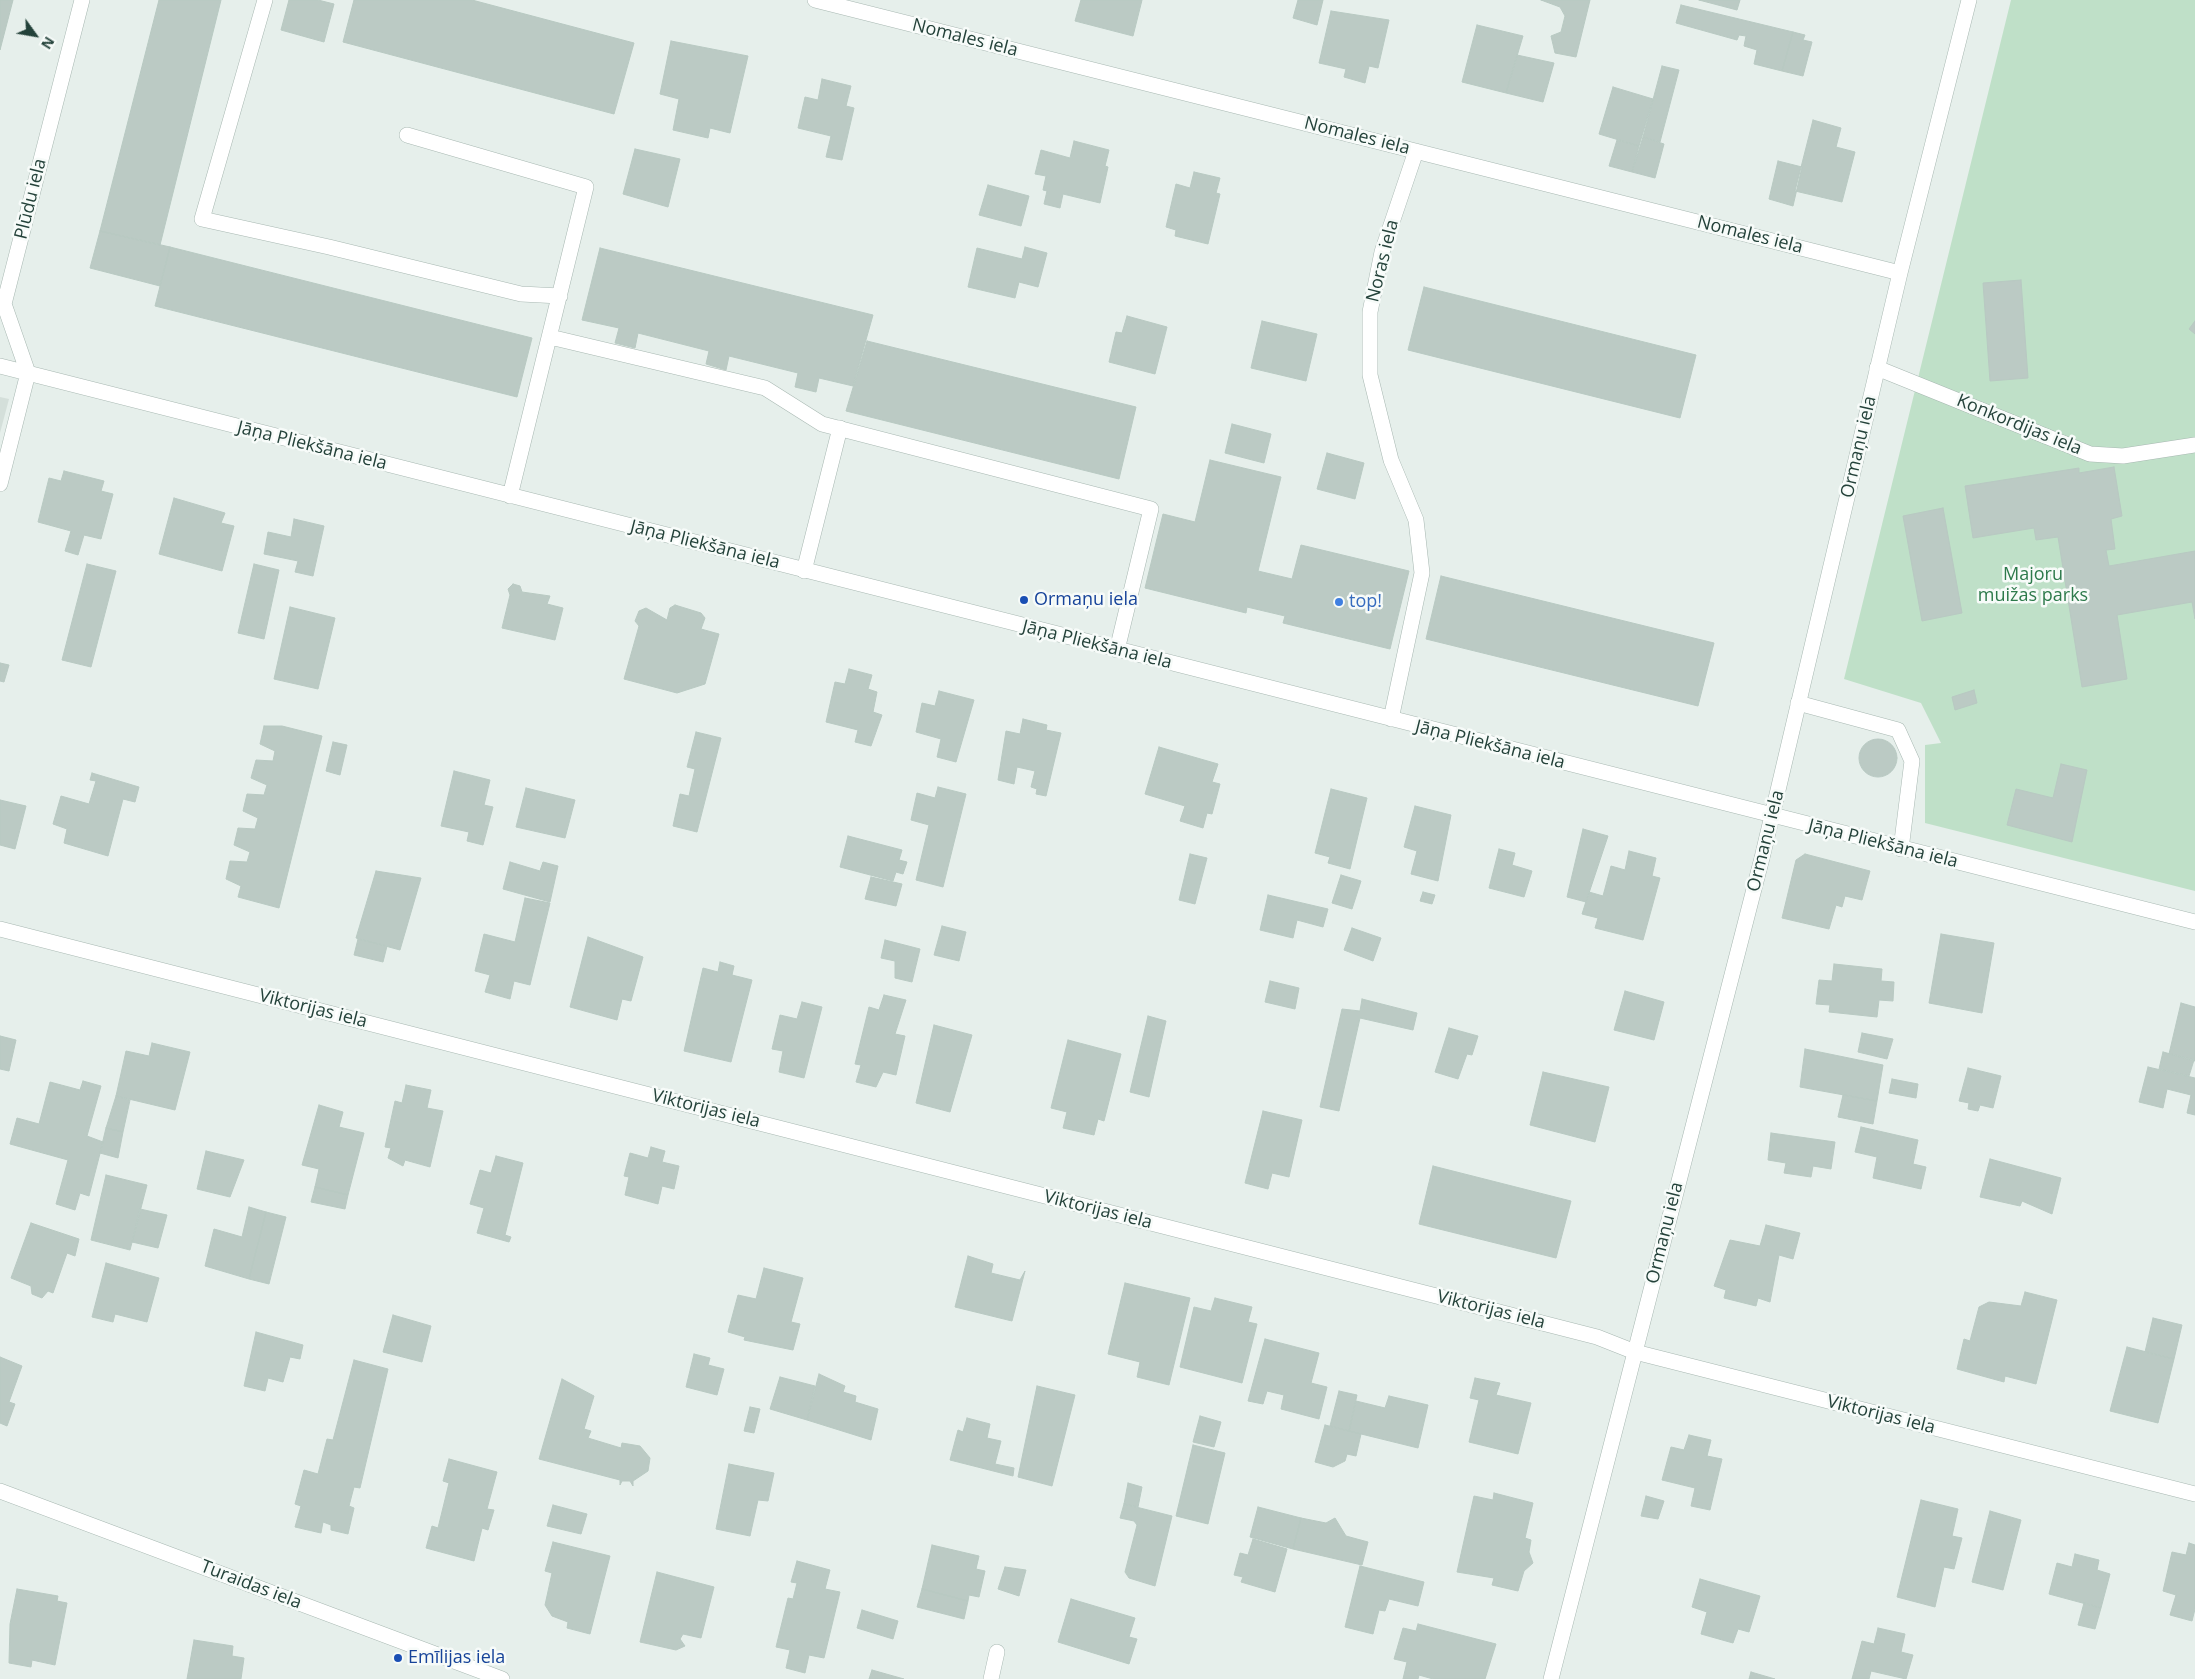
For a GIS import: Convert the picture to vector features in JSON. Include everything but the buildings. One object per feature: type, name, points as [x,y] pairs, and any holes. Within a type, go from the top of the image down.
[{"type":"street","name":"Plūdu iela","points":[[28,373],[4,304],[82,0]]},
{"type":"street","points":[[265,0],[202,219],[329,247],[521,294],[560,296]]},
{"type":"street","name":"Nomales iela","points":[[815,0],[1900,273]]},
{"type":"street","name":"Ormaņu iela","points":[[1551,1679],[1772,816],[1877,368],[1969,0]]},
{"type":"street","points":[[407,135],[586,187],[510,496]]},
{"type":"street","name":"Noras iela","points":[[1390,720],[1422,572],[1416,520],[1391,460],[1370,375],[1370,312],[1382,252],[1416,151]]},
{"type":"street","points":[[550,337],[765,388],[822,424],[1151,509],[1117,650]]},
{"type":"street","name":"Jāņa Pliekšāna iela","points":[[0,366],[1390,720],[2195,922]]},
{"type":"street","name":"Konkordijas iela","points":[[1877,368],[2090,454],[2122,456],[2195,445]]},
{"type":"street","points":[[0,484],[28,373]]},
{"type":"street","points":[[804,571],[840,428]]},
{"type":"street","points":[[1798,704],[1898,730],[1912,761],[1901,849]]},
{"type":"street","name":"Viktorijas iela","points":[[0,929],[1588,1334],[1635,1352],[2195,1494]]},
{"type":"street","name":"Turaidas iela","points":[[0,1491],[494,1678]]},
{"type":"street","points":[[991,1679],[997,1652]]},
{"type":"shaded area","points":[[0,397],[9,399],[0,433]]},
{"type":"green space","name":"Majoru muižas parks","points":[[2011,0],[2195,0],[2195,891],[1925,823],[1925,745],[1941,743],[1921,703],[1844,679]]},
{"type":"place","name":"Ormaņu iela","points":[[1024,600]]},
{"type":"place","name":"top!","points":[[1339,602]]},
{"type":"place","name":"Emīlijas iela","points":[[398,1658]]}]
